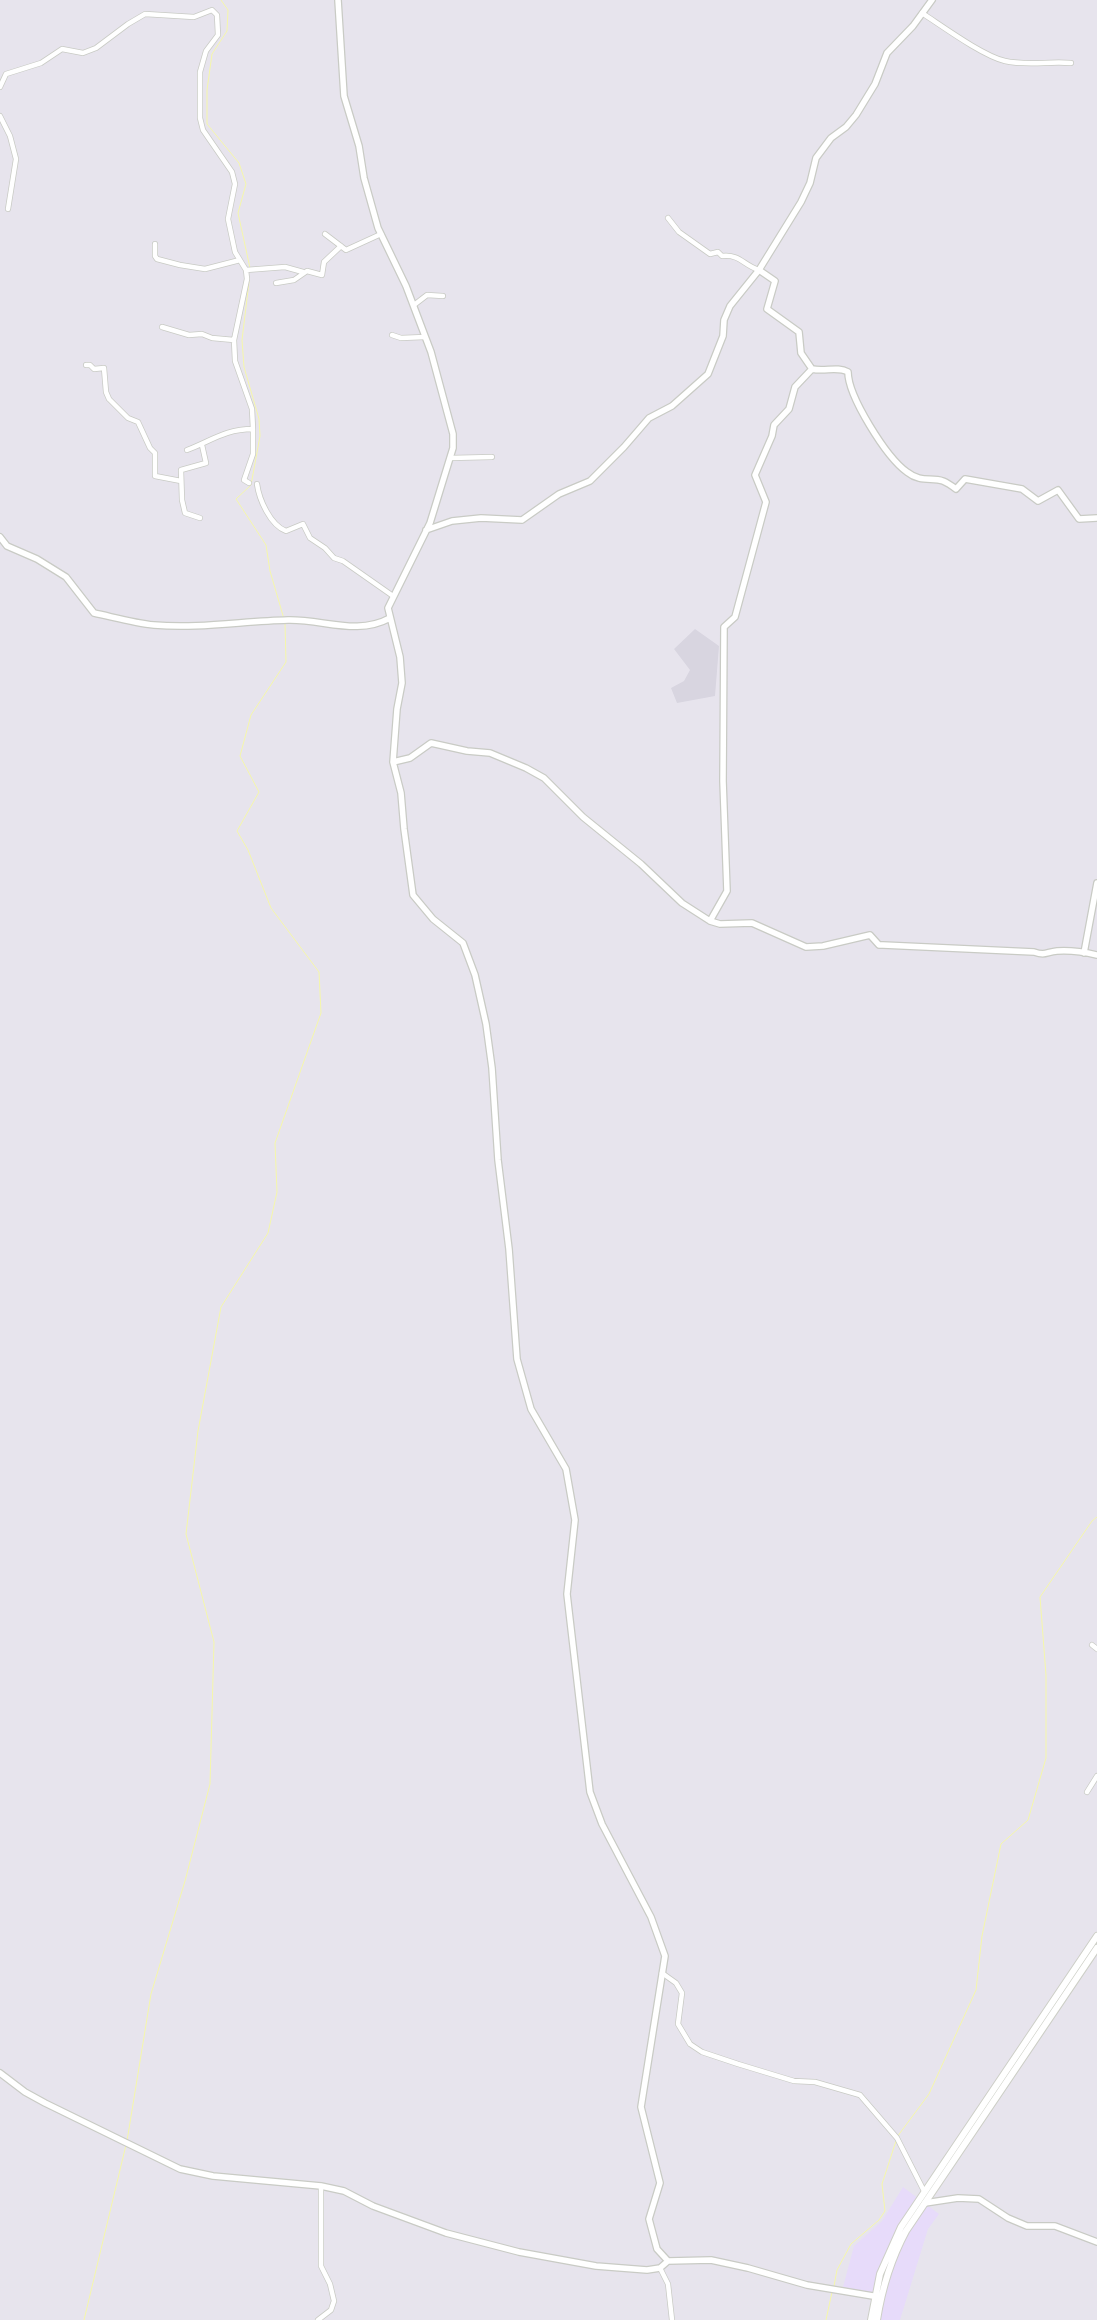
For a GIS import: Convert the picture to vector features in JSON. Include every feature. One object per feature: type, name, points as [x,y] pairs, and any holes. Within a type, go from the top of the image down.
[{"type":"main road","points":[[922,2201],[924,2192],[1097,1936]]},
{"type":"main road","points":[[871,2320],[877,2297],[894,2254],[922,2201],[1097,1948]]},
{"type":"main road","points":[[877,2297],[877,2320]]},
{"type":"street","points":[[338,0],[344,96],[359,146],[364,178],[381,234],[406,286],[425,336],[453,434],[450,458],[426,530],[388,608],[400,657],[402,683],[397,708],[393,762],[401,793],[413,895],[433,919],[463,944],[475,975],[484,1016],[492,1068],[498,1160],[509,1250],[517,1358],[531,1409],[566,1469],[576,1520],[567,1594],[590,1792],[602,1824],[639,1892],[661,1940],[665,1956],[641,2107],[660,2183],[649,2219],[657,2250],[668,2261]]},
{"type":"street","points":[[426,530],[452,521],[481,518],[522,520],[559,494],[590,481],[624,447],[649,418],[672,406],[708,374],[722,336],[724,320],[730,306],[759,270],[801,202],[810,183],[816,158],[831,138],[846,127],[856,115],[875,84],[886,53],[922,14],[932,0]]},
{"type":"street","points":[[0,87],[6,74],[41,63],[62,49],[84,53],[96,48],[145,14],[194,17],[212,10],[217,15],[218,34],[206,51],[200,72],[200,118],[203,130],[232,172],[235,184],[228,220],[235,252],[247,269],[247,279],[234,340],[235,361],[252,409],[254,429],[253,454],[244,480],[249,483]]},
{"type":"street","points":[[922,14],[968,43],[1004,61],[1025,64],[1050,61],[1070,63]]},
{"type":"street","points":[[0,116],[10,136],[16,159],[8,209]]},
{"type":"street","points":[[668,218],[680,232],[710,254],[718,252],[722,256],[730,255],[738,258],[748,267],[759,270],[775,280],[767,309],[799,332],[801,353],[812,369],[822,371],[841,368],[848,372],[848,382],[876,436],[884,449],[907,473],[925,481],[942,481],[956,489],[965,479],[1022,489],[1038,501],[1058,490],[1079,519],[1097,518]]},
{"type":"street","points":[[325,234],[346,250],[381,234]]},
{"type":"street","points":[[155,244],[155,256],[157,258],[180,266],[205,270],[240,260]]},
{"type":"street","points":[[247,269],[285,267],[322,275],[324,262],[341,246]]},
{"type":"street","points":[[276,283],[294,280],[303,272]]},
{"type":"street","points":[[414,305],[427,295],[443,296]]},
{"type":"street","points":[[162,327],[189,335],[202,334],[212,338],[234,340]]},
{"type":"street","points":[[392,335],[401,338],[425,336]]},
{"type":"street","points":[[86,365],[90,365],[94,369],[104,368],[106,392],[109,399],[128,418],[138,422],[150,448],[155,453],[155,476],[181,481]]},
{"type":"street","points":[[710,921],[727,891],[723,782],[724,627],[735,616],[766,502],[755,474],[772,436],[774,425],[788,409],[795,387],[812,369]]},
{"type":"street","points":[[186,450],[202,445],[222,433],[240,429],[254,429]]},
{"type":"street","points":[[200,518],[185,512],[182,500],[181,470],[206,463],[202,445]]},
{"type":"street","points":[[450,458],[492,457]]},
{"type":"street","points":[[257,484],[263,507],[281,530],[286,532],[304,524],[310,538],[325,548],[334,558],[343,561],[394,596]]},
{"type":"street","points":[[0,537],[7,546],[37,559],[66,577],[94,612],[153,625],[192,626],[285,620],[349,627],[377,625],[390,618]]},
{"type":"street","points":[[393,762],[410,758],[431,744],[467,751],[490,752],[526,768],[544,778],[583,817],[641,864],[682,903],[710,921],[720,924],[752,923],[806,947],[823,946],[870,935],[879,945],[1034,952],[1044,955],[1055,951],[1097,955]]},
{"type":"street","points":[[1084,953],[1097,883]]},
{"type":"street","points":[[1092,1645],[1097,1649]]},
{"type":"street","points":[[1087,1792],[1097,1776]]},
{"type":"street","points":[[662,1973],[676,1983],[682,1993],[678,2024],[690,2044],[702,2052],[756,2070],[794,2081],[815,2082],[860,2095],[896,2138],[924,2192]]},
{"type":"street","points":[[0,2073],[32,2096],[120,2142],[180,2169],[213,2176],[321,2186],[344,2191],[373,2206],[446,2233],[519,2252],[603,2267],[660,2268],[668,2261],[710,2260],[748,2268],[806,2285],[877,2297]]},
{"type":"street","points":[[318,2320],[331,2310],[334,2301],[330,2284],[321,2266],[321,2186]]},
{"type":"street","points":[[922,2201],[958,2198],[979,2199],[1008,2218],[1027,2226],[1056,2226],[1097,2242]]},
{"type":"street","points":[[660,2268],[668,2284],[672,2320]]},
{"type":"shaded area","points":[[695,629],[719,646],[715,696],[677,703],[671,688],[684,681],[690,670],[674,649]]},
{"type":"shaded area","points":[[903,2187],[939,2214],[928,2229],[900,2320],[880,2320],[881,2295],[843,2287],[854,2246],[882,2221]]},
{"type":"waterway","points":[[221,0],[228,10],[227,31],[212,54],[207,90],[207,124],[239,163],[246,184],[238,213],[250,268]]},
{"type":"waterway","points":[[249,282],[242,340],[244,367],[259,419],[260,436],[251,485],[236,499],[266,545],[270,571],[284,619]]},
{"type":"waterway","points":[[127,2141],[151,1994],[185,1881],[210,1784],[214,1642],[186,1534],[198,1431],[221,1307],[268,1233],[277,1192],[275,1143],[321,1013],[319,972],[271,908],[248,850],[237,831],[259,792],[240,756],[251,715],[286,662],[285,623]]},
{"type":"waterway","points":[[897,2137],[929,2094],[976,1990],[982,1936],[1001,1844],[1028,1820],[1046,1758],[1046,1675],[1040,1597],[1092,1521],[1097,1517]]},
{"type":"waterway","points":[[834,2286],[837,2270],[851,2244],[879,2220],[885,2211],[882,2184],[896,2141]]},
{"type":"waterway","points":[[84,2320],[126,2145]]},
{"type":"waterway","points":[[826,2320],[832,2292]]}]
